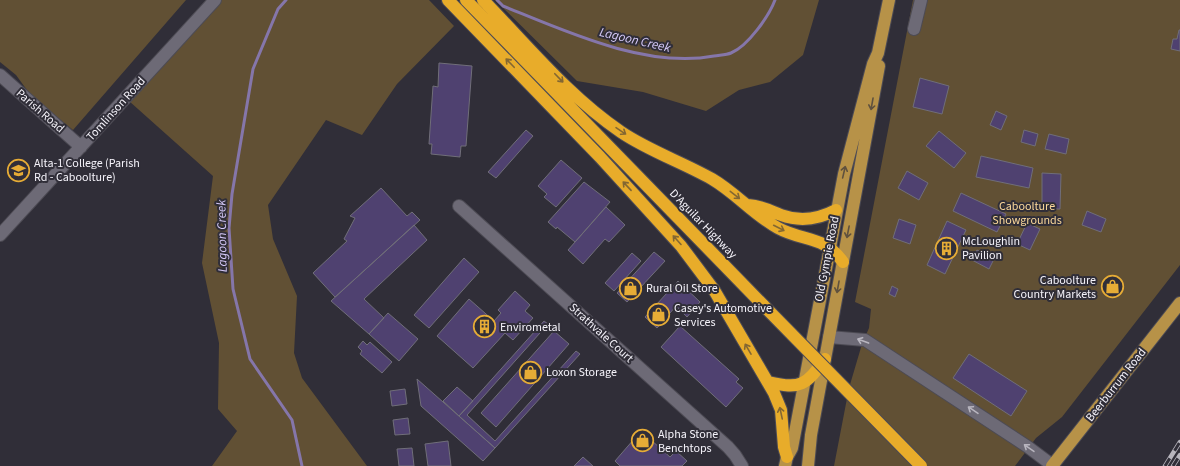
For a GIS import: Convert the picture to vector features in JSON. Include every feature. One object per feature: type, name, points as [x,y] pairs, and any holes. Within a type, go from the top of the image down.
[{"type":"highway","points":[[448,0],[606,163],[694,261],[714,290],[768,382],[781,410],[786,462]]},
{"type":"highway","name":"D'Aguilar Highway","points":[[466,0],[922,466]]},
{"type":"highway","points":[[483,0],[570,90],[621,132],[658,153],[712,179],[748,205],[765,220],[779,228],[794,235],[821,242],[829,247],[843,262]]},
{"type":"highway","points":[[748,205],[761,206],[782,215],[806,219],[821,217],[836,210]]},
{"type":"highway","points":[[768,382],[794,386],[804,382],[815,372],[825,359]]},
{"type":"main road","name":"Old Gympie Road","points":[[786,462],[792,448],[836,210],[853,137],[873,64],[878,53],[889,0]]},
{"type":"main road","name":"Old Gympie Road","points":[[808,466],[811,435],[880,66],[878,53]]},
{"type":"main road","name":"Beerburrum Road","points":[[1052,466],[1180,303]]},
{"type":"street","name":"Tomlinson Road","points":[[0,235],[215,0]]},
{"type":"street","points":[[914,29],[921,0]]},
{"type":"street","name":"Parish Road","points":[[0,75],[81,147]]},
{"type":"street","name":"Strathvale Court","points":[[459,206],[728,447],[741,464]]},
{"type":"street","points":[[829,337],[865,340],[1052,466]]},
{"type":"green space","points":[[0,0],[186,0],[73,130],[32,97],[16,75],[0,62]]},
{"type":"green space","points":[[221,0],[429,0],[454,26],[397,84],[362,135],[326,120],[268,205],[273,239],[297,296],[294,353],[302,378],[367,466],[212,466],[237,431],[218,409],[219,343],[202,263],[213,176],[129,101]]},
{"type":"green space","points":[[495,0],[819,0],[803,55],[770,82],[739,90],[706,111],[643,92],[577,81]]},
{"type":"green space","name":"Caboolture Showgrounds","points":[[913,0],[1180,0],[1180,265],[1062,417],[1036,438],[1015,466],[834,466],[849,388],[862,344],[869,328],[871,309],[855,302]]},
{"type":"building","points":[[1179,30],[1180,51],[1171,49],[1173,39],[1177,39]]},
{"type":"building","points":[[439,63],[472,66],[466,146],[461,146],[460,157],[431,154],[432,144],[429,144],[433,86],[438,87]]},
{"type":"building","points":[[920,78],[949,86],[942,114],[913,107]]},
{"type":"building","points":[[996,111],[1007,116],[1001,130],[990,125]]},
{"type":"building","points":[[526,130],[533,136],[496,178],[488,172]]},
{"type":"building","points":[[1024,130],[1038,134],[1035,146],[1021,142]]},
{"type":"building","points":[[939,131],[966,153],[954,168],[926,146]]},
{"type":"building","points":[[1049,134],[1069,139],[1066,154],[1045,149]]},
{"type":"building","points":[[981,156],[1033,168],[1029,188],[976,177]]},
{"type":"building","points":[[561,160],[582,178],[556,207],[544,197],[547,194],[538,186]]},
{"type":"building","points":[[907,171],[928,183],[919,200],[898,188]]},
{"type":"building","points":[[1042,173],[1061,174],[1060,209],[1042,209]]},
{"type":"building","points":[[584,182],[610,202],[575,242],[557,227],[556,229],[548,222]]},
{"type":"building","points":[[381,188],[407,216],[412,212],[420,220],[335,297],[313,273],[347,241],[344,239],[355,218],[350,216]]},
{"type":"building","points":[[961,193],[1006,214],[997,232],[953,211]]},
{"type":"building","points":[[606,207],[625,225],[609,242],[605,239],[583,264],[568,250]]},
{"type":"building","points":[[1087,211],[1106,219],[1101,232],[1082,225]]},
{"type":"building","points":[[899,219],[916,225],[910,244],[893,238]]},
{"type":"building","name":"McLoughlin Pavilion","points":[[947,221],[966,230],[945,274],[927,265]]},
{"type":"building","points":[[1027,223],[1040,229],[1030,250],[1017,244]]},
{"type":"building","points":[[414,225],[427,240],[364,299],[384,318],[369,334],[331,301]]},
{"type":"building","points":[[977,250],[994,259],[989,269],[972,260]]},
{"type":"building","points":[[654,252],[665,261],[627,302],[617,293]]},
{"type":"building","points":[[632,253],[641,261],[614,291],[605,283]]},
{"type":"building","points":[[464,258],[479,272],[429,328],[414,315]]},
{"type":"building","points":[[678,281],[700,302],[687,317],[676,306],[657,328],[645,317]]},
{"type":"building","points":[[892,286],[898,289],[895,297],[889,294]]},
{"type":"building","name":"Envirometal","points":[[515,291],[530,305],[525,311],[533,318],[513,340],[505,333],[473,368],[437,336],[469,299],[494,321],[501,313],[498,310]]},
{"type":"building","points":[[388,313],[418,339],[399,361],[369,334]]},
{"type":"building","points":[[544,321],[548,324],[467,415],[495,441],[576,351],[580,354],[495,448],[459,416]]},
{"type":"building","points":[[680,326],[739,379],[736,382],[743,388],[726,407],[661,347]]},
{"type":"building","points":[[554,331],[569,344],[496,427],[481,413]]},
{"type":"building","points":[[363,341],[367,345],[370,342],[392,362],[382,373],[360,354],[362,351],[358,347]]},
{"type":"building","points":[[969,354],[1027,391],[1011,416],[953,378]]},
{"type":"building","points":[[417,379],[495,448],[483,461],[421,406]]},
{"type":"building","points":[[457,387],[473,401],[459,416],[443,401]]},
{"type":"building","points":[[405,389],[407,404],[392,406],[390,391]]},
{"type":"building","points":[[408,418],[410,434],[395,435],[393,420]]},
{"type":"building","name":"Alpha Stone Benchtops","points":[[641,431],[670,457],[676,451],[687,461],[682,466],[620,466],[615,461]]},
{"type":"building","points":[[448,441],[451,466],[428,466],[425,444]]},
{"type":"building","points":[[412,448],[414,466],[399,466],[397,449]]},
{"type":"building","points":[[583,457],[593,466],[574,466]]},
{"type":"waterway","name":"Lagoon Creek","points":[[286,0],[278,9],[253,69],[232,194],[229,228],[233,289],[250,359],[292,420],[302,466]]},
{"type":"waterway","name":"Lagoon Creek","points":[[497,0],[503,6],[606,45],[661,57],[688,59],[727,54],[738,49],[757,30],[768,14],[775,0]]},
{"type":"railway","points":[[1165,466],[1180,442]]},
{"type":"railway","points":[[1173,466],[1180,455]]},
{"type":"place","name":"Alta-1 College (Parish Rd - Caboolture)","points":[[18,170]]},
{"type":"place","name":"McLoughlin Pavilion","points":[[946,248]]},
{"type":"place","name":"Caboolture Country Markets","points":[[1112,287]]},
{"type":"place","name":"Rural Oil Store","points":[[631,288]]},
{"type":"place","name":"Casey's Automotive Services","points":[[658,315]]},
{"type":"place","name":"Envirometal","points":[[484,327]]},
{"type":"place","name":"Loxon Storage","points":[[530,372]]},
{"type":"place","name":"Alpha Stone Benchtops","points":[[643,441]]}]
